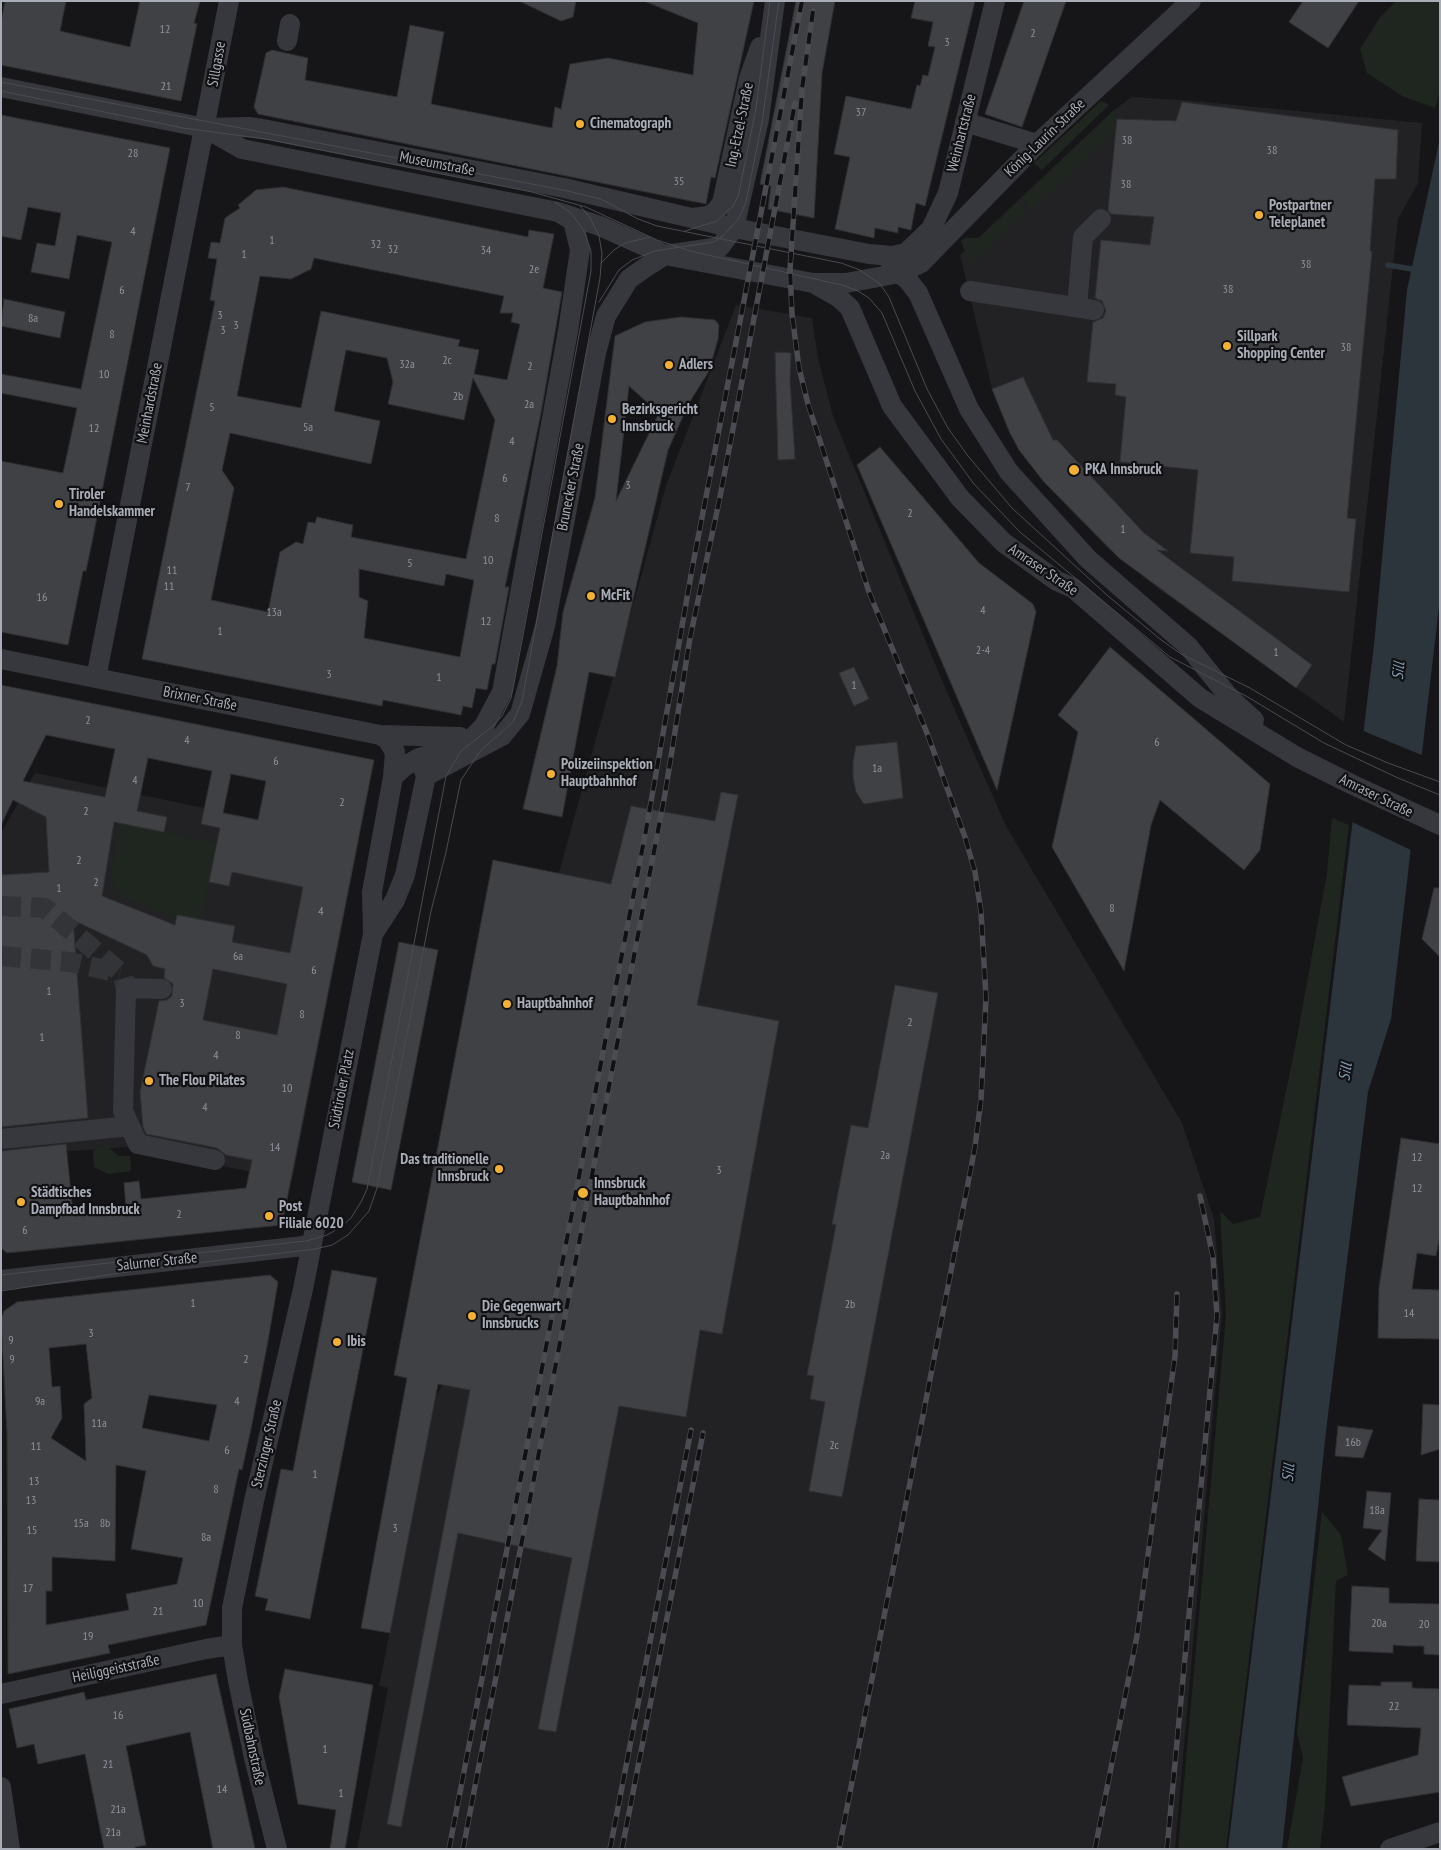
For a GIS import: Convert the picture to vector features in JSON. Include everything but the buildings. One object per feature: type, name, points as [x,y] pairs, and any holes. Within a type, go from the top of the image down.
[{"type":"street","name":"Sillgasse","points":[[205,128],[229,1]]},
{"type":"street","name":"Weinhartstraße","points":[[913,258],[931,229],[948,193],[995,1]]},
{"type":"street","name":"König-Laurin-Straße","points":[[900,274],[913,258],[1191,1]]},
{"type":"street","name":"Ing.-Etzel-Straße","points":[[690,218],[708,216],[715,212],[722,203],[749,78],[774,7]]},
{"type":"street","name":"Ing.-Etzel-Straße","points":[[734,228],[758,119],[774,7]]},
{"type":"street","name":"Museumstraße","points":[[1,87],[205,128],[258,128],[572,190],[734,228],[869,254],[913,258]]},
{"type":"street","points":[[965,122],[1037,144]]},
{"type":"street","name":"Museumstraße","points":[[205,128],[242,149],[558,212],[600,226],[665,255],[813,283],[846,283],[900,274]]},
{"type":"street","name":"Meinhardstraße","points":[[96,678],[205,128]]},
{"type":"street","name":"Brunecker Straße","points":[[558,212],[572,221],[580,250]]},
{"type":"street","name":"Museumstraße","points":[[600,226],[629,214],[668,213]]},
{"type":"street","points":[[970,291],[1086,308],[1083,237],[1101,219]]},
{"type":"street","name":"Brunecker Straße","points":[[484,726],[498,702],[505,676],[568,331],[580,250],[587,238],[600,226]]},
{"type":"street","points":[[665,255],[720,247],[734,228]]},
{"type":"street","name":"Museumstraße","points":[[869,254],[900,274]]},
{"type":"street","name":"Brunecker Straße","points":[[423,767],[502,736],[520,714],[545,626],[596,353],[606,316],[629,279],[665,255]]},
{"type":"street","points":[[913,258],[922,302]]},
{"type":"street","name":"Amraser Straße","points":[[900,274],[915,287],[969,409],[997,455],[1015,480],[1088,559],[1176,634],[1237,706],[1297,757]]},
{"type":"street","name":"Amraser Straße","points":[[813,283],[838,296],[850,308],[892,406],[943,477],[1015,553],[1057,581],[1073,588],[1200,698],[1297,757],[1436,824]]},
{"type":"street","name":"Brixner Straße","points":[[1,659],[390,736]]},
{"type":"street","points":[[390,736],[449,738],[472,733],[484,726]]},
{"type":"street","points":[[393,776],[405,766],[423,767],[463,744],[484,726]]},
{"type":"street","points":[[390,736],[408,743],[423,767]]},
{"type":"street","name":"Südtiroler Platz","points":[[312,1244],[373,934],[372,892],[393,776],[395,752],[387,739],[390,736]]},
{"type":"street","name":"Südtiroler Platz","points":[[373,934],[395,900],[405,876],[423,767]]},
{"type":"street","points":[[162,989],[126,988],[123,1111],[138,1144],[215,1160]]},
{"type":"street","points":[[1,1139],[130,1126]]},
{"type":"street","name":"Salurner Straße","points":[[1,1280],[312,1244]]},
{"type":"street","name":"Sterzinger Straße","points":[[232,1645],[235,1593],[312,1244]]},
{"type":"street","name":"Heiliggeiststraße","points":[[1,1694],[232,1645]]},
{"type":"street","name":"Südbahnstraße","points":[[232,1645],[254,1758],[277,1849]]},
{"type":"street","points":[[1,1787],[10,1849]]},
{"type":"street","points":[[1390,1849],[1439,1832]]},
{"type":"shaded area","points":[[1396,1],[1440,1],[1440,90],[1435,108],[1402,96],[1367,73],[1360,49],[1379,19]]},
{"type":"shaded area","points":[[1132,97],[1183,100],[1422,123],[1418,183],[1398,219],[1344,722],[1159,589],[1107,547],[1044,482],[1019,450],[1009,431],[992,388],[960,255],[1114,110]]},
{"type":"shaded area","points":[[1101,101],[1109,105],[1042,170],[1034,163]]},
{"type":"shaded area","points":[[1114,110],[1117,119],[1116,128],[1111,136],[1032,210],[1022,198]]},
{"type":"shaded area","points":[[1018,202],[1028,214],[1009,228],[971,267],[961,241],[965,238],[979,238]]},
{"type":"shaded area","points":[[736,305],[812,318],[818,358],[833,416],[940,676],[1006,826],[1182,1123],[1214,1219],[1222,1313],[1175,1849],[357,1849],[388,1688],[379,1686],[436,1397],[444,1382],[555,887],[666,486]]},
{"type":"shaded area","points":[[35,773],[359,840],[292,1180],[127,1147],[2,1156],[1,833]]},
{"type":"shaded area","points":[[1332,818],[1349,825],[1226,1849],[1178,1849],[1226,1315],[1220,1211],[1233,1224],[1260,1217],[1296,1043],[1327,873]]},
{"type":"shaded area","points":[[120,823],[217,843],[201,920],[177,915],[174,917],[121,897],[111,878]]},
{"type":"shaded area","points":[[106,1145],[119,1156],[130,1156],[131,1171],[108,1174],[94,1167],[93,1151]]},
{"type":"shaded area","points":[[1322,1512],[1341,1535],[1348,1575],[1336,1581],[1325,1807],[1320,1849],[1287,1849],[1303,1758],[1297,1732]]},
{"type":"water","name":"Sill","points":[[1440,138],[1440,598],[1391,1019],[1368,1092],[1326,1431],[1282,1849],[1228,1849],[1374,645],[1407,290]]},
{"type":"pier","points":[[1361,730],[1424,756],[1413,851],[1350,821]]},
{"type":"waterway","points":[[1388,265],[1418,270]]},
{"type":"tunnel","points":[[1,906],[45,908],[122,974],[126,988]]},
{"type":"tunnel","points":[[1,956],[70,962],[120,973]]},
{"type":"tram line","points":[[685,231],[717,221],[732,207],[738,197],[756,108],[770,1]]},
{"type":"tram line","points":[[599,302],[619,270],[632,260],[655,251],[714,242],[724,235],[739,218],[746,202],[762,122],[779,1]]},
{"type":"tram line","points":[[1,82],[563,190],[601,199],[638,219],[657,226],[841,263],[860,270],[880,284],[889,297],[927,389],[948,428],[968,456],[1012,508],[1108,596],[1181,654],[1250,688],[1346,745],[1440,782]]},
{"type":"tram line","points":[[1,91],[183,128],[266,139],[532,192],[586,207],[657,240],[690,251],[842,285],[858,291],[869,298],[882,313],[915,391],[941,439],[974,484],[1020,532],[1170,657],[1246,696],[1324,743],[1398,778],[1440,795]]},
{"type":"tram line","points":[[1,1275],[306,1241],[327,1235],[341,1227],[351,1218],[361,1202],[367,1189],[446,776],[461,751],[493,726],[502,716],[511,698],[515,678],[591,271],[591,251],[584,231],[572,214],[555,202]]},
{"type":"tram line","points":[[1,1291],[147,1269],[315,1249],[332,1245],[348,1235],[369,1211],[377,1188],[431,911],[461,780],[481,750],[513,722],[522,701],[600,278],[602,253],[599,236],[589,216],[580,206]]},
{"type":"tram line","points":[[601,263],[614,250],[625,243],[650,237]]},
{"type":"railway","points":[[449,1849],[646,830],[693,564],[802,1]]},
{"type":"railway","points":[[813,11],[802,89],[790,270],[792,314],[799,368],[808,404],[869,592],[927,733],[965,837],[975,872],[981,912],[986,998],[981,1099],[975,1147],[839,1849]]},
{"type":"railway","points":[[463,1849],[665,794],[690,638],[720,497],[795,103]]},
{"type":"railway","points":[[1167,1849],[1217,1316],[1213,1257],[1200,1196]]},
{"type":"railway","points":[[1095,1849],[1137,1636],[1175,1356],[1177,1294]]},
{"type":"railway","points":[[610,1849],[691,1430]]},
{"type":"railway","points":[[622,1849],[703,1433]]},
{"type":"place","name":"Cinematograph","points":[[580,124]]},
{"type":"place","name":"Postpartner Teleplanet","points":[[1259,215]]},
{"type":"place","name":"Sillpark Shopping Center","points":[[1227,346]]},
{"type":"place","name":"Adlers","points":[[669,365]]},
{"type":"place","name":"Bezirksgericht Innsbruck","points":[[612,419]]},
{"type":"place","name":"PKA Innsbruck","points":[[1074,470]]},
{"type":"place","name":"Tiroler Handelskammer","points":[[59,504]]},
{"type":"place","name":"McFit","points":[[591,596]]},
{"type":"place","name":"Polizeiinspektion Hauptbahnhof","points":[[551,774]]},
{"type":"place","name":"Hauptbahnhof","points":[[507,1004]]},
{"type":"place","name":"The Flou Pilates","points":[[149,1081]]},
{"type":"place","name":"Das traditionelle Innsbruck","points":[[499,1169]]},
{"type":"place","name":"Innsbruck Hauptbahnhof","points":[[583,1193]]},
{"type":"place","name":"Städtisches Dampfbad Innsbruck","points":[[21,1202]]},
{"type":"place","name":"Post Filiale 6020","points":[[269,1216]]},
{"type":"place","name":"Die Gegenwart Innsbrucks","points":[[472,1316]]},
{"type":"place","name":"Ibis","points":[[337,1342]]}]
